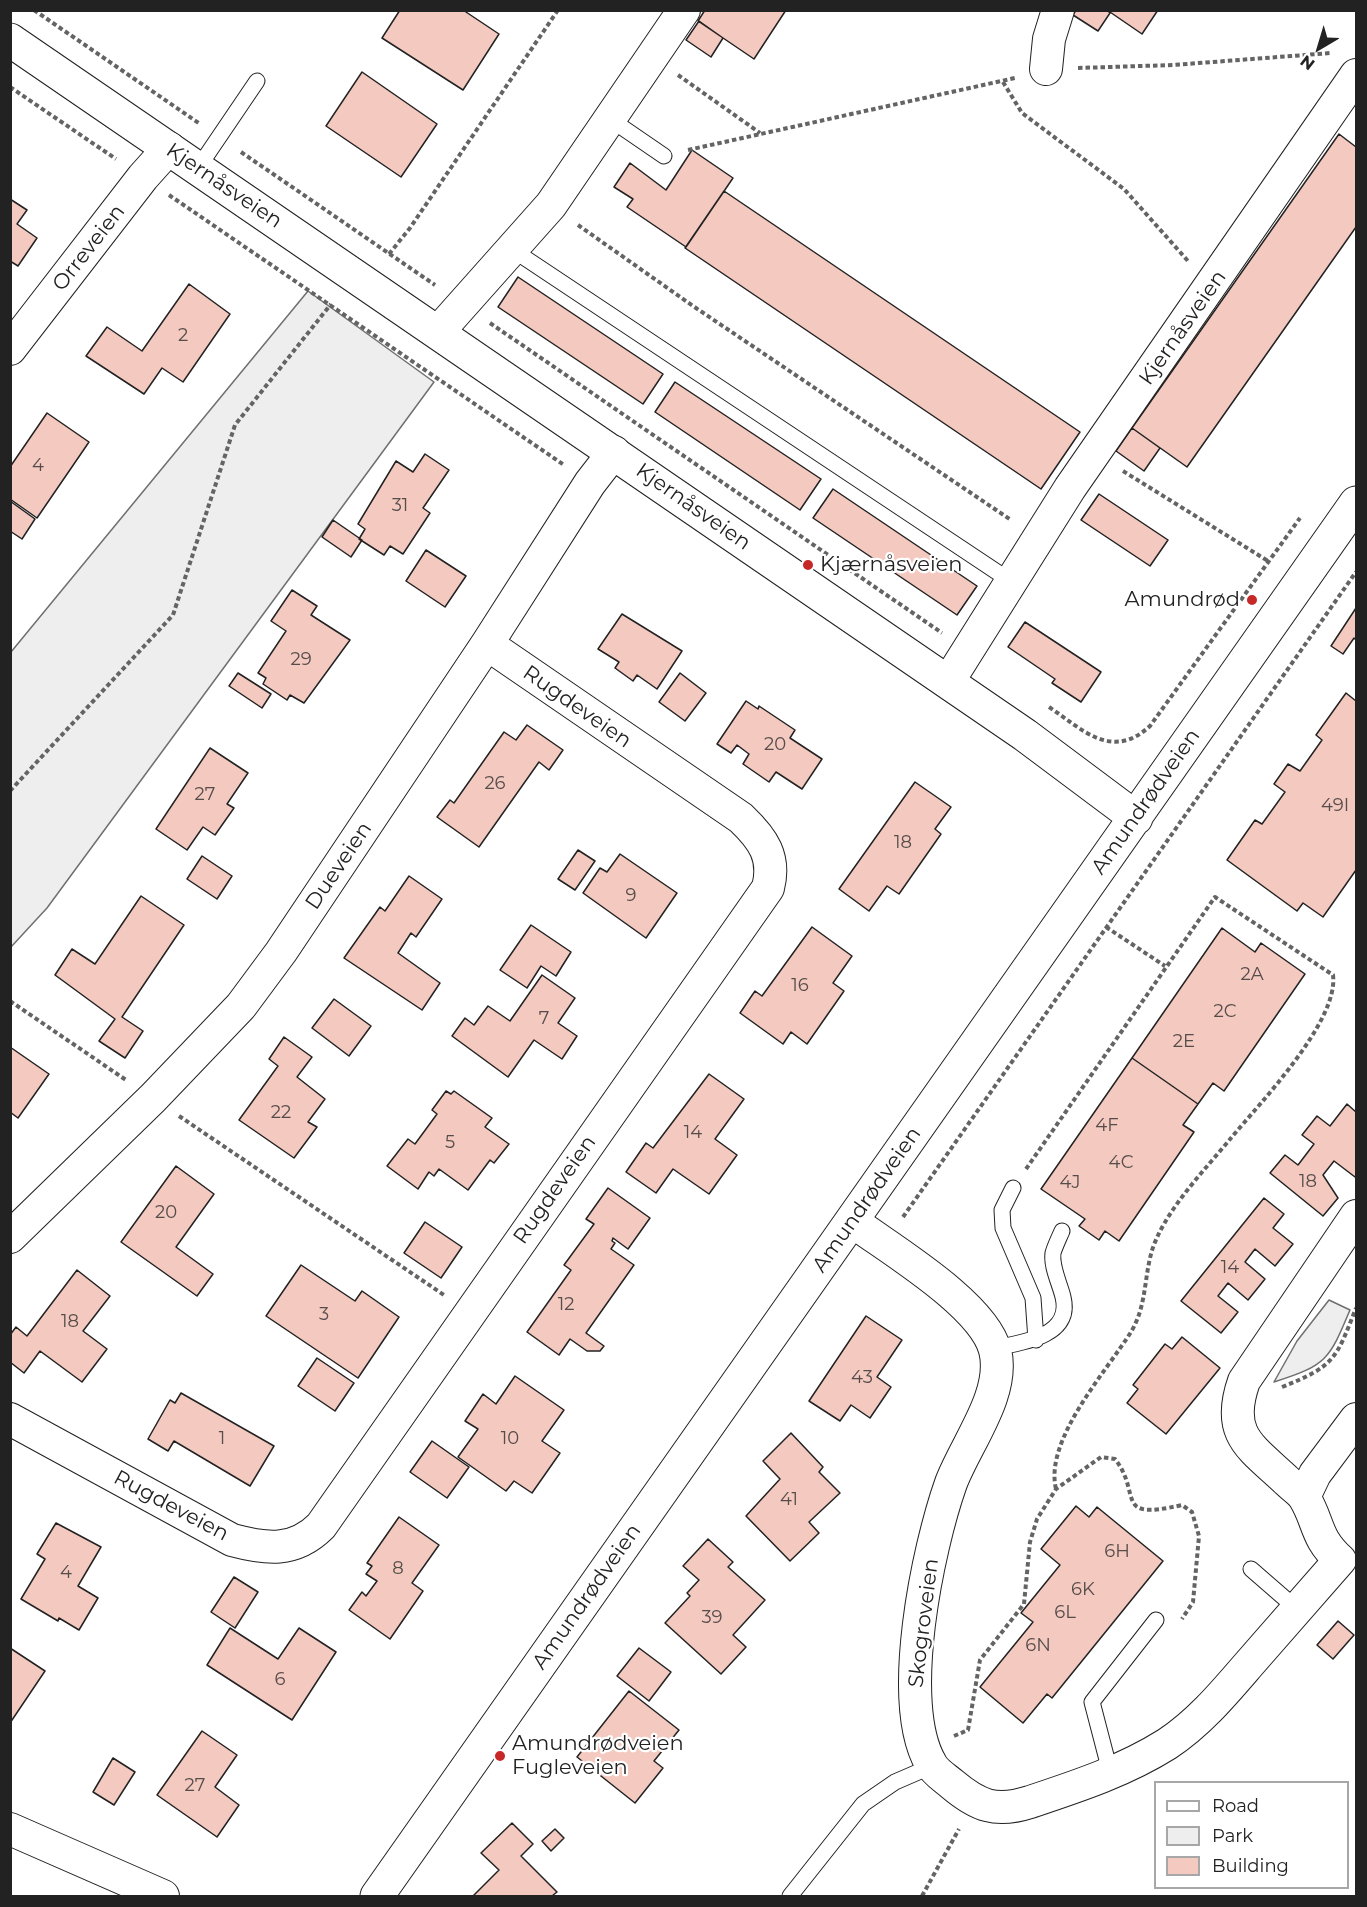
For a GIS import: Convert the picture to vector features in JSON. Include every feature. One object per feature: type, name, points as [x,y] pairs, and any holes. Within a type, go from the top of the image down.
[{"type":"main road","name":"Kjernåsveien","points":[[10,40],[1025,735],[1136,818]]},
{"type":"main road","name":"Amundrødveien","points":[[376,1896],[1356,503]]},
{"type":"street","points":[[438,332],[551,205],[684,10]]},
{"type":"street","points":[[1046,69],[1049,39],[1058,10]]},
{"type":"street","name":"Kjernåsveien","points":[[948,682],[1038,538],[1094,454],[1356,75]]},
{"type":"street","name":"Orreveien","points":[[14,337],[169,148]]},
{"type":"street","name":"Dueveien","points":[[10,1237],[227,1024],[261,979],[487,644],[590,483],[614,452]]},
{"type":"street","name":"Rugdeveien","points":[[10,1419],[232,1540],[261,1547],[287,1548],[310,1537],[321,1526],[768,888],[770,855],[764,843],[741,818],[487,644]]},
{"type":"street","points":[[972,1801],[1010,1808],[1111,1775],[1168,1743],[1206,1713],[1340,1560],[1318,1534],[1304,1497],[1242,1435],[1236,1418],[1236,1403],[1244,1381],[1356,1216]]},
{"type":"street","name":"Skogroveien","points":[[852,1221],[960,1300],[980,1323],[994,1348],[998,1378],[951,1483],[934,1545],[920,1617],[914,1691],[920,1736],[932,1766],[972,1801]]},
{"type":"street","points":[[1304,1497],[1315,1474],[1356,1419]]},
{"type":"street","points":[[10,1829],[163,1896]]},
{"type":"lane","points":[[198,168],[258,81]]},
{"type":"lane","points":[[610,118],[664,156]]},
{"type":"lane","points":[[513,250],[1012,582]]},
{"type":"lane","points":[[1013,1188],[1002,1210],[1003,1228],[1033,1298],[1036,1340]]},
{"type":"lane","points":[[994,1348],[1036,1340],[1053,1329],[1062,1315],[1064,1300],[1053,1254],[1062,1231]]},
{"type":"lane","points":[[1251,1569],[1297,1609]]},
{"type":"lane","points":[[1111,1775],[1092,1702],[1156,1620]]},
{"type":"lane","points":[[790,1896],[863,1804],[895,1782],[932,1766]]},
{"type":"path","points":[[34,10],[967,650]]},
{"type":"path","points":[[389,254],[455,163],[558,10]]},
{"type":"path","points":[[664,156],[1003,82],[1046,69],[1173,66],[1334,52]]},
{"type":"path","points":[[652,57],[761,133]]},
{"type":"path","points":[[1003,82],[1022,113],[1124,189],[1210,288]]},
{"type":"path","points":[[551,205],[693,306],[1038,538]]},
{"type":"path","points":[[12,788],[173,615],[235,425],[354,274]]},
{"type":"path","points":[[1094,454],[1268,561]]},
{"type":"path","points":[[1041,701],[1096,739],[1115,743],[1140,736],[1150,726],[1233,608],[1306,513]]},
{"type":"path","points":[[884,1244],[1356,572]]},
{"type":"path","points":[[1013,1188],[1215,897],[1333,975],[1335,985],[1327,1008],[1306,1046],[1181,1199],[1161,1230],[1152,1253],[1142,1310],[1132,1330],[1076,1414],[1061,1446],[1056,1469],[1056,1489]]},
{"type":"path","points":[[1106,927],[1165,966]]},
{"type":"path","points":[[10,1001],[469,1312]]},
{"type":"path","points":[[1244,1381],[1260,1388],[1280,1388],[1314,1374],[1336,1356],[1356,1308]]},
{"type":"path","points":[[932,1766],[950,1737],[968,1730],[980,1660],[1024,1604],[1032,1535],[1037,1519],[1056,1489],[1090,1463],[1108,1456],[1119,1465],[1131,1498],[1136,1505],[1153,1512],[1182,1505],[1192,1512],[1199,1536],[1194,1602],[1180,1620],[1173,1623],[1156,1620]]},
{"type":"path","points":[[922,1896],[972,1801]]},
{"type":"green space","points":[[308,291],[434,382],[47,908],[11,947],[11,652]]},
{"type":"green space","points":[[1329,1300],[1350,1310],[1331,1350],[1316,1365],[1274,1382],[1297,1341]]},
{"type":"building","points":[[400,10],[463,10],[499,34],[463,90],[382,38]]},
{"type":"building","points":[[705,10],[786,10],[754,59],[698,21]]},
{"type":"building","points":[[1076,10],[1107,10],[1110,13],[1098,31],[1073,15]]},
{"type":"building","points":[[1107,10],[1158,10],[1142,34]]},
{"type":"building","points":[[699,21],[723,38],[711,57],[686,40]]},
{"type":"building","points":[[362,72],[437,124],[401,177],[326,126]]},
{"type":"building","points":[[1339,134],[1356,147],[1356,227],[1187,467],[1132,428]]},
{"type":"building","points":[[692,150],[733,178],[686,247],[627,207],[633,199],[614,187],[630,163],[666,190]]},
{"type":"building","points":[[724,191],[1080,432],[1041,489],[685,248]]},
{"type":"building","points":[[10,199],[27,210],[17,224],[37,238],[18,266],[10,261]]},
{"type":"building","points":[[518,277],[663,374],[643,404],[498,307]]},
{"type":"building","points":[[189,284],[230,314],[183,382],[162,368],[144,394],[86,356],[107,327],[142,351]]},
{"type":"building","points":[[675,382],[821,479],[800,510],[655,412]]},
{"type":"building","points":[[47,413],[89,442],[37,518],[10,499],[10,467]]},
{"type":"building","points":[[1132,428],[1160,448],[1144,471],[1116,451]]},
{"type":"building","points":[[425,454],[449,470],[423,508],[430,513],[403,554],[390,546],[384,555],[359,539],[365,529],[358,524],[396,461],[413,472]]},
{"type":"building","points":[[833,489],[977,586],[957,615],[813,518]]},
{"type":"building","points":[[1099,494],[1168,540],[1150,566],[1081,520]]},
{"type":"building","points":[[10,501],[35,519],[22,539],[10,531]]},
{"type":"building","points":[[333,520],[362,540],[351,557],[322,537]]},
{"type":"building","points":[[426,550],[466,576],[445,607],[406,581]]},
{"type":"building","points":[[292,590],[317,606],[311,615],[350,640],[304,703],[290,695],[287,700],[263,684],[266,678],[258,673],[286,631],[271,621]]},
{"type":"building","points":[[1356,608],[1356,640],[1354,638],[1343,654],[1331,646]]},
{"type":"building","points":[[622,614],[682,651],[657,689],[637,675],[633,681],[615,668],[619,662],[598,649]]},
{"type":"building","points":[[1025,622],[1101,672],[1081,702],[1052,683],[1055,679],[1008,647]]},
{"type":"building","points":[[238,673],[271,694],[262,708],[229,686]]},
{"type":"building","points":[[680,673],[706,693],[685,721],[659,702]]},
{"type":"building","points":[[1346,693],[1356,701],[1356,870],[1323,917],[1303,903],[1297,911],[1227,860],[1255,820],[1262,824],[1285,792],[1274,784],[1288,764],[1300,771],[1322,740],[1316,735]]},
{"type":"building","points":[[746,701],[758,709],[759,706],[795,730],[790,738],[822,759],[802,789],[776,772],[769,782],[743,764],[749,754],[737,745],[731,753],[717,744]]},
{"type":"building","points":[[527,725],[563,750],[549,770],[539,762],[479,847],[437,817],[450,800],[454,803],[504,732],[516,740]]},
{"type":"building","points":[[210,748],[248,773],[227,804],[234,808],[215,835],[203,827],[187,850],[156,829]]},
{"type":"building","points":[[915,782],[951,807],[935,829],[941,834],[899,894],[887,886],[869,911],[839,889]]},
{"type":"building","points":[[578,850],[595,861],[575,890],[558,879]]},
{"type":"building","points":[[620,854],[677,893],[646,938],[583,893],[600,868],[607,872]]},
{"type":"building","points":[[202,856],[232,876],[217,899],[187,879]]},
{"type":"building","points":[[409,876],[442,899],[416,937],[411,933],[398,953],[440,983],[422,1010],[344,958],[380,907],[385,911]]},
{"type":"building","points":[[141,896],[184,925],[122,1017],[143,1031],[125,1058],[99,1041],[115,1019],[55,975],[72,949],[95,964]]},
{"type":"building","points":[[531,925],[571,952],[556,976],[541,966],[527,988],[500,970]]},
{"type":"building","points":[[812,927],[852,956],[833,983],[844,991],[807,1044],[791,1032],[783,1044],[740,1013],[755,991],[762,996]]},
{"type":"building","points":[[1222,928],[1255,952],[1261,943],[1305,974],[1224,1091],[1213,1083],[1198,1104],[1132,1058]]},
{"type":"building","points":[[542,975],[575,998],[558,1023],[577,1036],[562,1059],[534,1040],[508,1077],[452,1036],[465,1018],[474,1025],[488,1006],[510,1021]]},
{"type":"building","points":[[334,999],[371,1026],[349,1056],[312,1028]]},
{"type":"building","points":[[284,1037],[312,1057],[297,1077],[325,1099],[308,1122],[317,1127],[294,1158],[239,1120],[278,1066],[269,1059]]},
{"type":"building","points":[[10,1047],[49,1074],[18,1118],[10,1112]]},
{"type":"building","points":[[1132,1058],[1198,1104],[1183,1125],[1194,1132],[1119,1241],[1105,1231],[1099,1240],[1079,1226],[1085,1219],[1041,1189]]},
{"type":"building","points":[[709,1074],[744,1099],[715,1139],[737,1155],[709,1194],[673,1169],[656,1193],[626,1172],[646,1143],[653,1148]]},
{"type":"building","points":[[446,1091],[451,1094],[454,1091],[492,1118],[485,1127],[509,1144],[494,1163],[490,1160],[468,1190],[439,1169],[434,1176],[429,1172],[418,1189],[387,1166],[408,1139],[415,1144],[437,1114],[432,1110]]},
{"type":"building","points":[[1347,1104],[1356,1112],[1356,1175],[1355,1177],[1334,1161],[1323,1175],[1338,1198],[1323,1216],[1270,1173],[1285,1155],[1298,1165],[1314,1144],[1302,1135],[1317,1116],[1330,1126]]},
{"type":"building","points":[[176,1166],[214,1194],[176,1247],[213,1274],[197,1296],[121,1242]]},
{"type":"building","points":[[608,1188],[650,1218],[628,1249],[613,1238],[612,1241],[615,1243],[611,1249],[634,1265],[586,1333],[604,1346],[600,1351],[587,1351],[570,1339],[559,1355],[527,1332],[571,1270],[564,1265],[594,1224],[586,1219]]},
{"type":"building","points":[[1264,1198],[1284,1214],[1273,1228],[1293,1244],[1275,1266],[1255,1249],[1245,1262],[1265,1279],[1248,1300],[1228,1283],[1218,1296],[1238,1312],[1221,1333],[1181,1301]]},
{"type":"building","points":[[425,1222],[462,1247],[441,1278],[404,1253]]},
{"type":"building","points":[[301,1265],[355,1301],[362,1291],[399,1317],[358,1378],[266,1316]]},
{"type":"building","points":[[77,1270],[110,1296],[83,1331],[107,1349],[82,1382],[40,1351],[24,1373],[10,1362],[10,1335],[16,1327],[27,1336]]},
{"type":"building","points":[[866,1316],[902,1340],[877,1377],[891,1387],[870,1418],[851,1405],[840,1421],[809,1401]]},
{"type":"building","points":[[1182,1337],[1220,1368],[1166,1434],[1127,1403],[1138,1389],[1133,1385],[1165,1344],[1172,1349]]},
{"type":"building","points":[[317,1358],[354,1383],[335,1411],[298,1386]]},
{"type":"building","points":[[515,1376],[564,1410],[542,1441],[560,1453],[532,1493],[514,1481],[506,1491],[458,1457],[478,1429],[465,1421],[483,1394],[496,1404]]},
{"type":"building","points":[[181,1393],[274,1446],[250,1486],[174,1441],[168,1451],[148,1439],[170,1400],[175,1403]]},
{"type":"building","points":[[791,1433],[823,1467],[819,1472],[840,1493],[809,1522],[819,1533],[790,1561],[746,1516],[780,1479],[763,1461]]},
{"type":"building","points":[[432,1441],[469,1467],[447,1498],[410,1472]]},
{"type":"building","points":[[1076,1506],[1089,1517],[1097,1507],[1163,1561],[1052,1698],[1047,1694],[1023,1723],[980,1687],[1033,1622],[1021,1613],[1060,1565],[1041,1549]]},
{"type":"building","points":[[399,1517],[439,1545],[412,1583],[423,1591],[390,1639],[349,1610],[362,1592],[366,1596],[377,1581],[366,1574],[372,1566],[367,1563]]},
{"type":"building","points":[[56,1523],[101,1547],[78,1586],[98,1598],[79,1630],[59,1618],[58,1621],[21,1599],[45,1559],[37,1554]]},
{"type":"building","points":[[708,1539],[733,1562],[728,1567],[765,1600],[733,1635],[746,1647],[721,1674],[665,1623],[690,1596],[687,1593],[699,1580],[683,1566]]},
{"type":"building","points":[[234,1577],[258,1592],[235,1628],[211,1612]]},
{"type":"building","points":[[1338,1621],[1354,1635],[1333,1659],[1317,1645]]},
{"type":"building","points":[[230,1628],[278,1659],[299,1628],[336,1652],[292,1720],[207,1665]]},
{"type":"building","points":[[10,1648],[45,1671],[10,1723]]},
{"type":"building","points":[[639,1648],[671,1672],[649,1701],[617,1676]]},
{"type":"building","points":[[629,1691],[679,1730],[654,1761],[663,1768],[635,1803],[577,1757]]},
{"type":"building","points":[[202,1731],[237,1755],[215,1787],[239,1805],[217,1837],[157,1795]]},
{"type":"building","points":[[113,1758],[135,1772],[114,1805],[93,1792]]},
{"type":"building","points":[[512,1823],[533,1844],[521,1856],[557,1892],[552,1896],[473,1896],[499,1870],[481,1853]]},
{"type":"building","points":[[555,1829],[564,1838],[551,1851],[542,1841]]},
{"type":"place","name":"Kjærnåsveien","points":[[808,565]]},
{"type":"place","name":"Amundrød","points":[[1252,600]]},
{"type":"place","name":"Amundrødveien Fugleveien","points":[[500,1756]]}]
